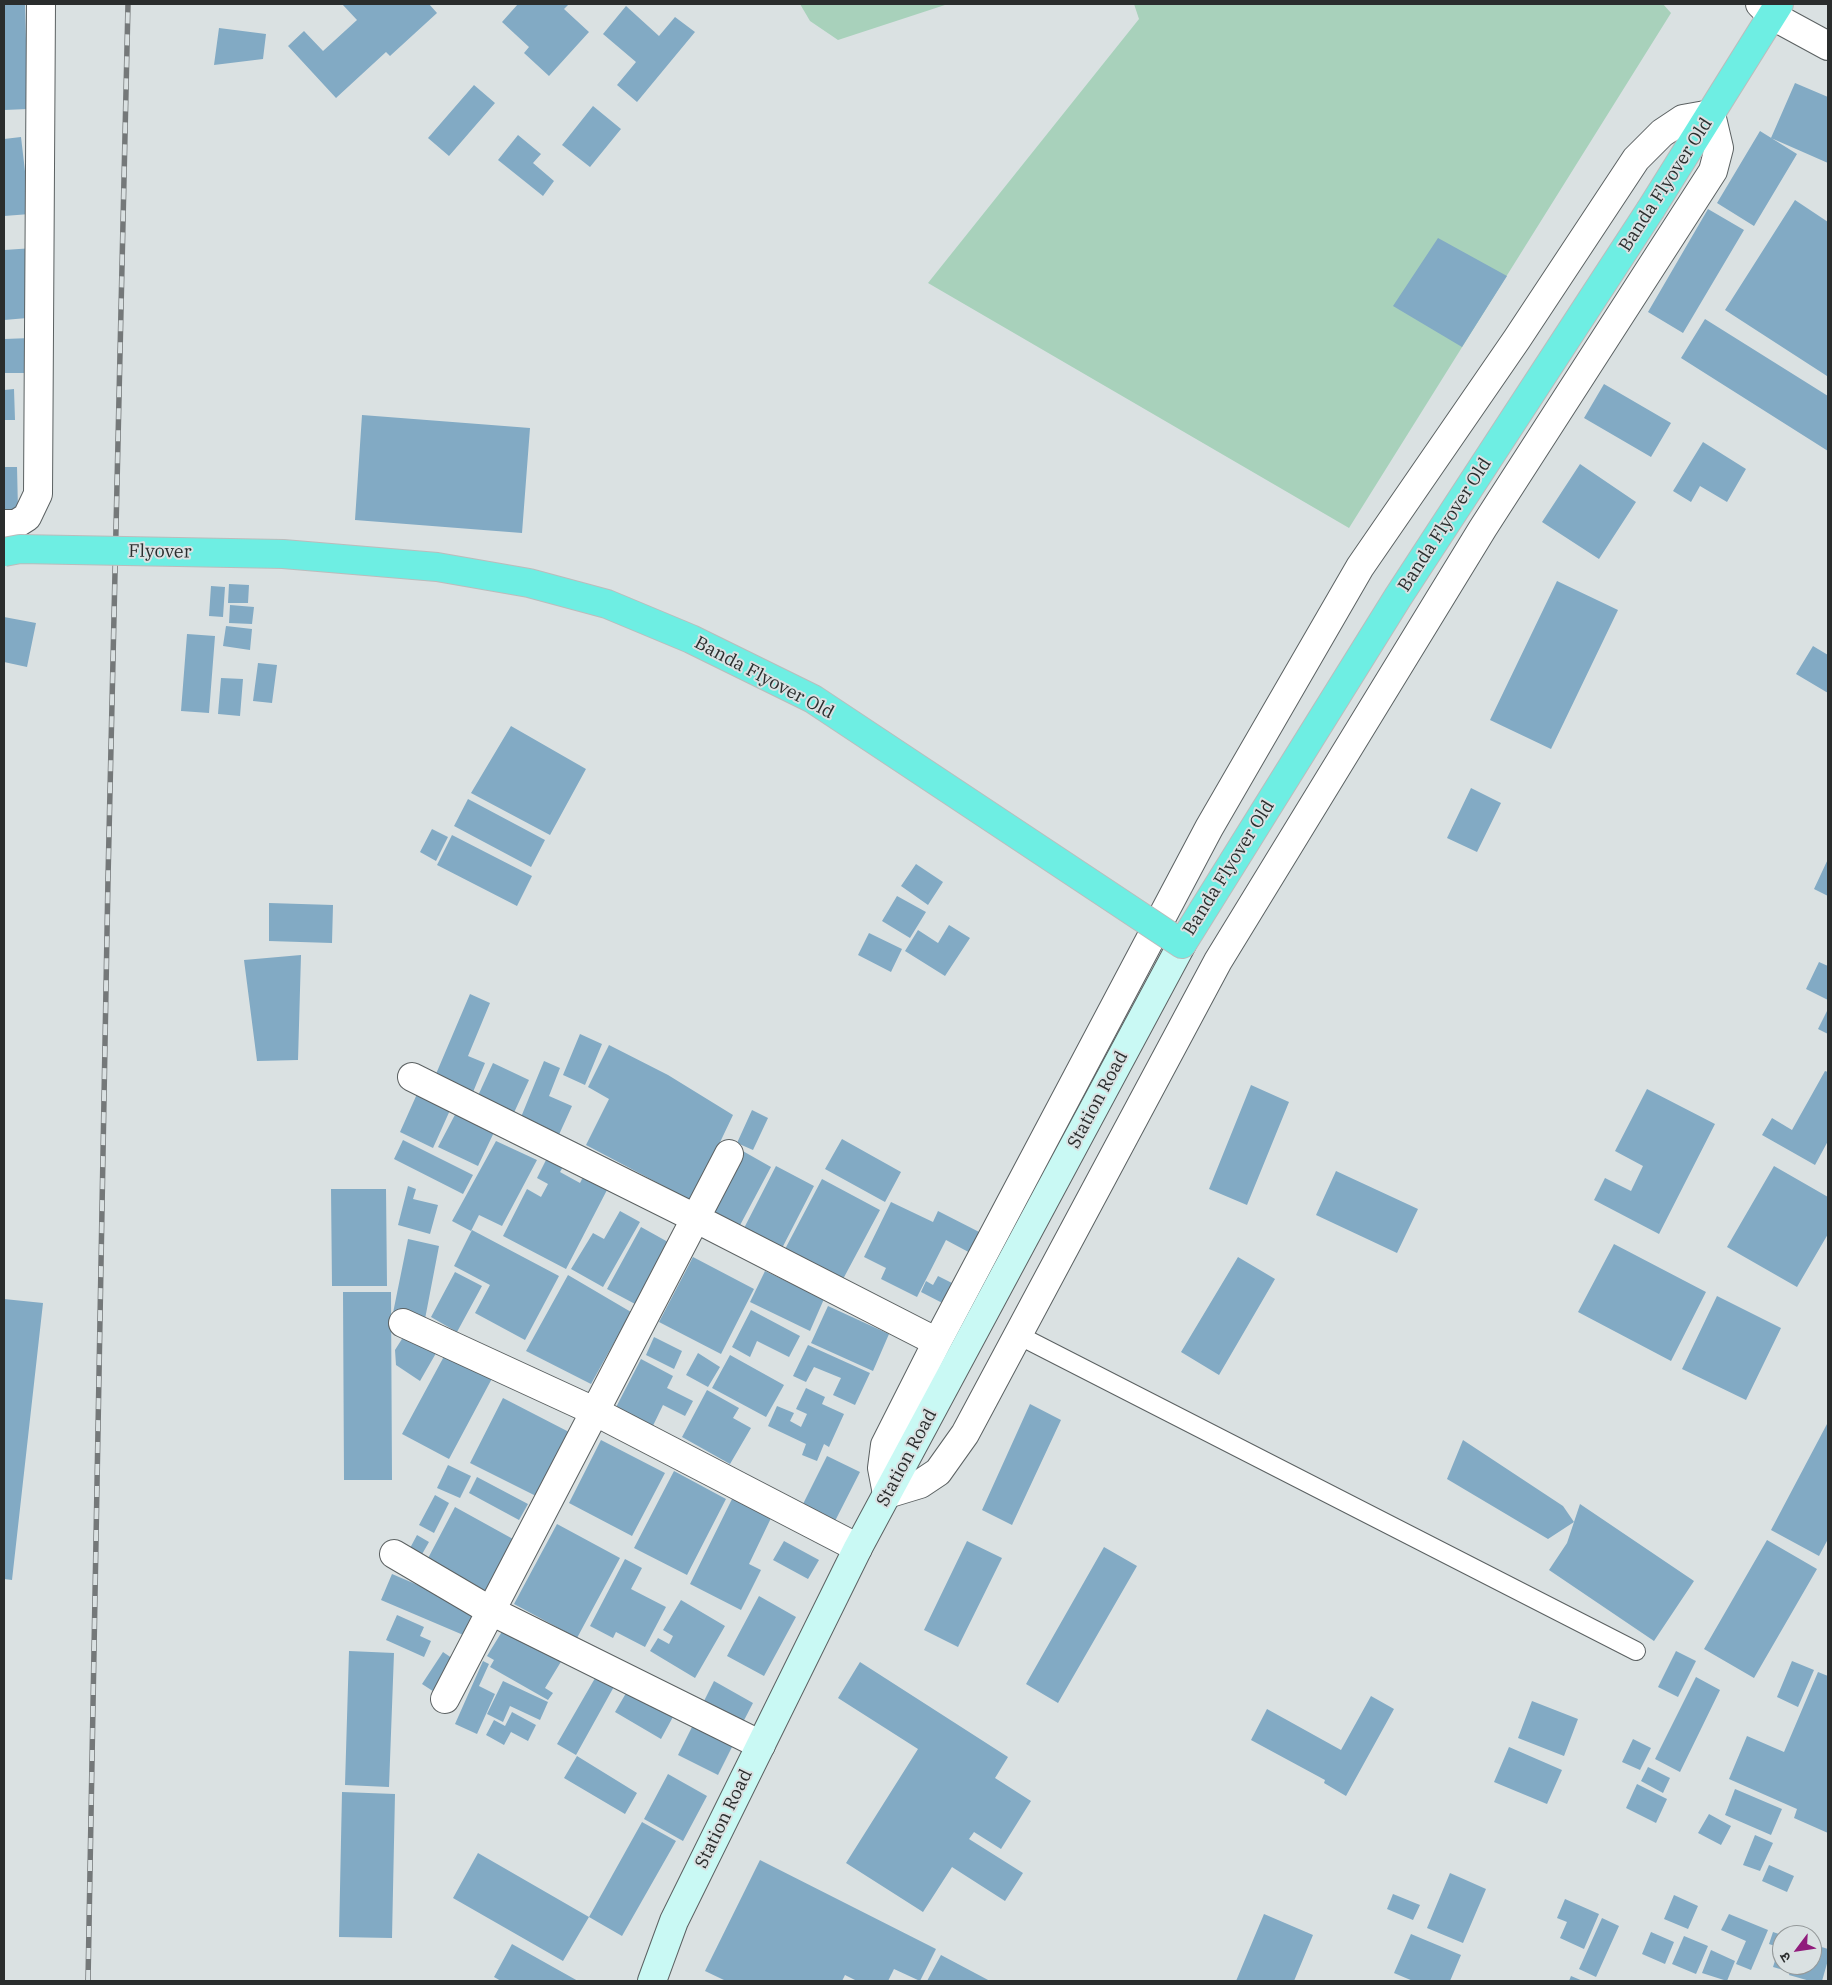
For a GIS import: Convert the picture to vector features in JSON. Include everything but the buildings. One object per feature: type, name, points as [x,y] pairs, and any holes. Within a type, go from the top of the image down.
[{"type":"highway","name":"Banda Flyover Old","points":[[317,557],[437,567],[529,583],[607,604],[691,639],[813,699],[1182,944],[1398,596],[1711,114],[1770,8]]},
{"type":"highway","name":"Flyover","points":[[4,552],[30,550],[317,557]]},
{"type":"main road","name":"Station Road","points":[[652,1981],[674,1921],[858,1548],[1182,944]]},
{"type":"street","points":[[4,524],[16,524],[27,517],[38,494],[41,4]]},
{"type":"street","points":[[1770,8],[1828,46]]},
{"type":"street","points":[[1711,114],[1719,148],[1713,171],[1483,528],[1218,961],[1018,1335],[965,1434],[938,1472],[920,1484],[887,1494],[882,1468],[885,1445],[937,1342],[1210,828],[1360,567],[1517,339],[1636,159],[1662,133],[1683,119],[1711,114]]},
{"type":"street","points":[[412,1077],[695,1218],[937,1342]]},
{"type":"street","points":[[445,1699],[729,1154]]},
{"type":"street","points":[[403,1323],[594,1411],[858,1548]]},
{"type":"street","points":[[394,1554],[491,1611],[760,1745]]},
{"type":"lane","points":[[1018,1335],[1636,1651]]},
{"type":"green space","points":[[800,4],[948,4],[838,40],[810,21]]},
{"type":"green space","points":[[1134,4],[1663,4],[1671,13],[1349,528],[928,283],[1139,19]]},
{"type":"railway","points":[[88,1981],[108,878],[128,4]]}]
